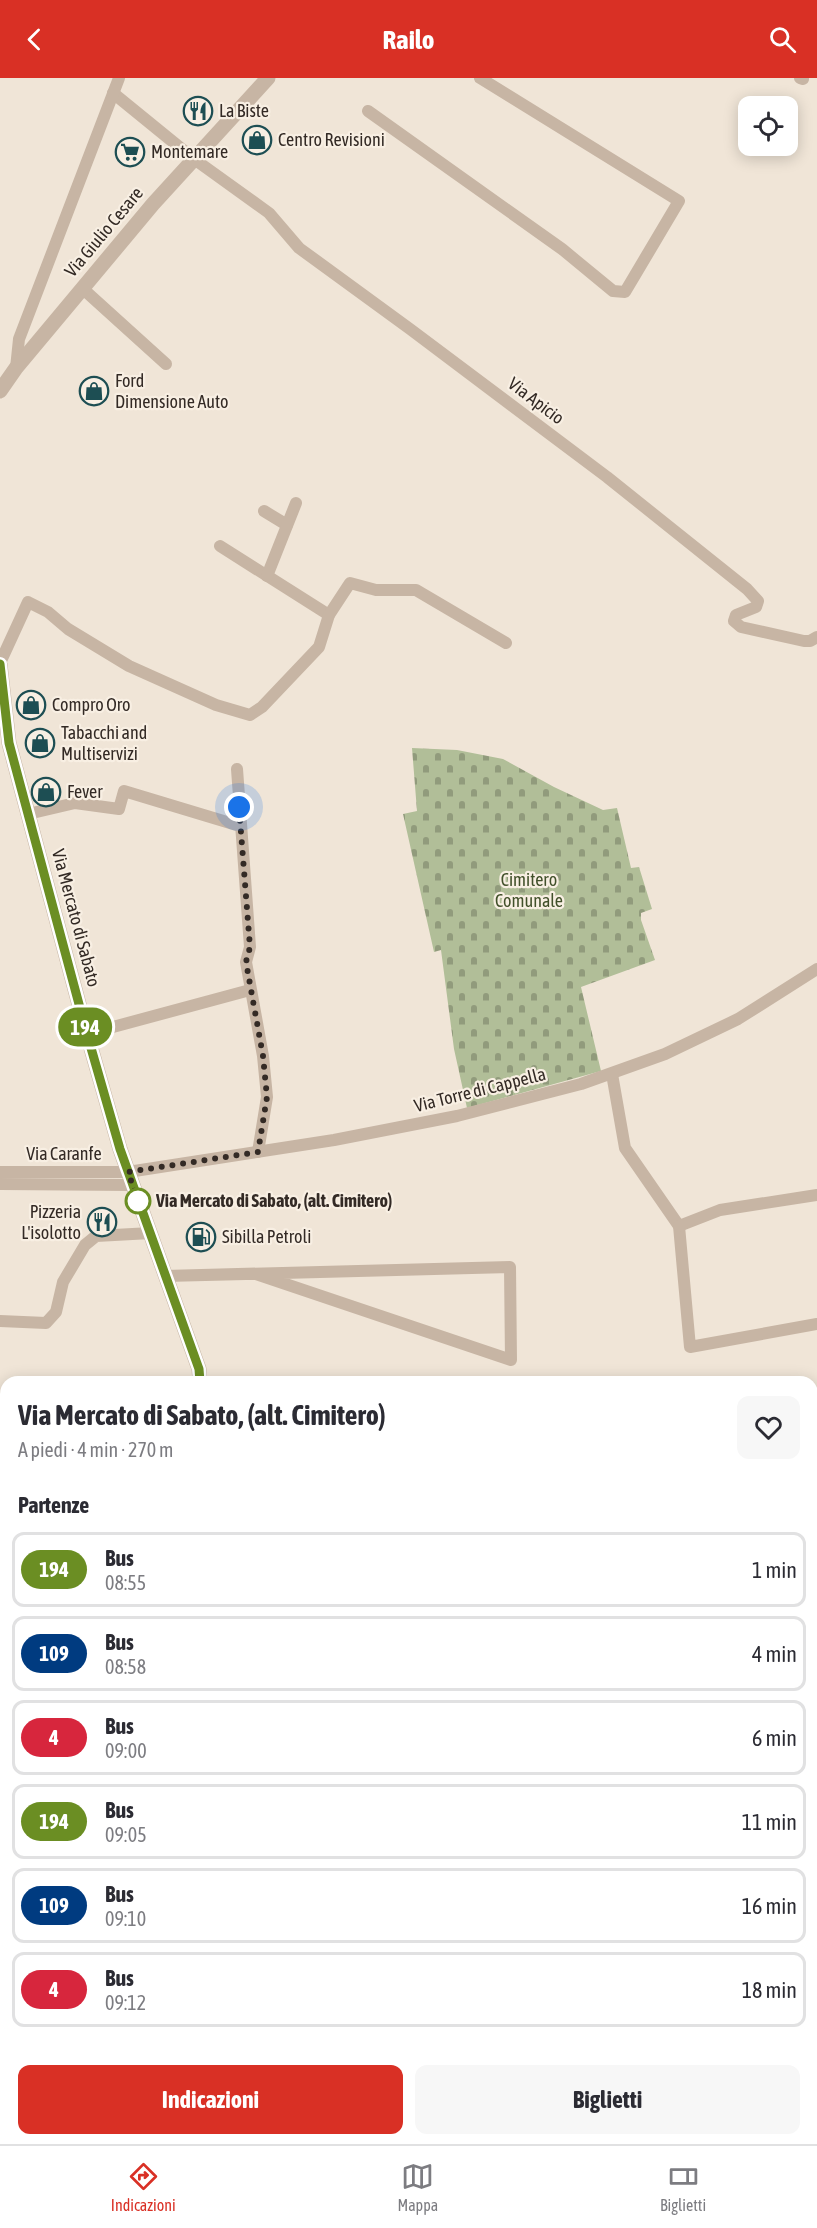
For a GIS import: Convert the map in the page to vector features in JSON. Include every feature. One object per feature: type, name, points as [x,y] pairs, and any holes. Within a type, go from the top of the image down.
[{"type":"street","points":[[0,370],[16,368],[19,339],[119,78]]},
{"type":"street","name":"Via Giulio Cesare","points":[[0,391],[16,368],[153,204],[268,78]]},
{"type":"street","points":[[368,111],[553,242],[613,291],[625,292],[679,201],[480,78]]},
{"type":"street","points":[[113,93],[194,159]]},
{"type":"street","name":"Via Apicio","points":[[194,159],[269,213],[299,248],[607,477],[747,589],[758,601],[756,607],[736,615],[734,621],[741,627],[804,641],[817,637]]},
{"type":"street","points":[[82,288],[166,364]]},
{"type":"street","points":[[267,576],[296,503]]},
{"type":"street","points":[[264,511],[287,525]]},
{"type":"street","points":[[220,546],[329,615]]},
{"type":"street","points":[[0,664],[28,602],[48,612],[68,629],[129,666],[216,705],[250,715],[262,707],[319,647],[329,615],[350,583],[376,590],[416,590],[506,643]]},
{"type":"street","name":"Via Mercato di Sabato","points":[[0,664],[9,743],[87,1034],[130,1179],[151,1233],[200,1376]]},
{"type":"street","points":[[237,769],[250,947],[246,962],[263,1056],[267,1097],[258,1152]]},
{"type":"street","points":[[28,814],[75,803],[119,809],[123,791],[240,826]]},
{"type":"street","name":"Via Torre di Cappella","points":[[130,1179],[258,1152],[390,1130],[457,1116],[612,1074],[666,1054],[738,1019],[817,969]]},
{"type":"street","points":[[87,1034],[250,990]]},
{"type":"street","points":[[612,1074],[625,1148],[679,1226],[690,1347],[817,1324]]},
{"type":"street","name":"Via Caranfe","points":[[0,1172],[130,1179]]},
{"type":"street","points":[[0,1184],[130,1179]]},
{"type":"street","points":[[679,1226],[720,1210],[817,1195]]},
{"type":"street","points":[[0,1321],[46,1323],[56,1312],[63,1282],[85,1245],[96,1236],[151,1233]]},
{"type":"street","points":[[165,1276],[510,1267],[511,1360],[256,1274]]},
{"type":"green space","name":"Cimitero Comunale","points":[[412,748],[457,750],[503,759],[603,810],[617,808],[631,868],[639,867],[652,909],[641,913],[641,920],[655,960],[581,987],[601,1071],[467,1108],[454,1049],[441,950],[434,952],[403,814],[417,811]]},
{"type":"bus line","name":"194","points":[[0,664],[9,743],[87,1034],[120,1149],[199,1369],[200,1376]]},
{"type":"place","name":"La Biste","points":[[198,111]]},
{"type":"place","name":"Centro Revisioni","points":[[257,140]]},
{"type":"place","name":"Montemare","points":[[130,152]]},
{"type":"place","name":"Ford Dimensione Auto","points":[[94,391]]},
{"type":"place","name":"Compro Oro","points":[[31,705]]},
{"type":"place","name":"Tabacchi and Multiservizi","points":[[40,743]]},
{"type":"place","name":"Fever","points":[[46,792]]},
{"type":"place","name":"Via Mercato di Sabato, (alt. Cimitero)","points":[[138,1201]]},
{"type":"place","name":"Pizzeria L'isolotto","points":[[102,1222]]},
{"type":"place","name":"Sibilla Petroli","points":[[201,1237]]},
{"type":"route","points":[[138,1201],[128,1172],[258,1152],[267,1097],[263,1056],[246,962],[250,947],[239,807]]}]
